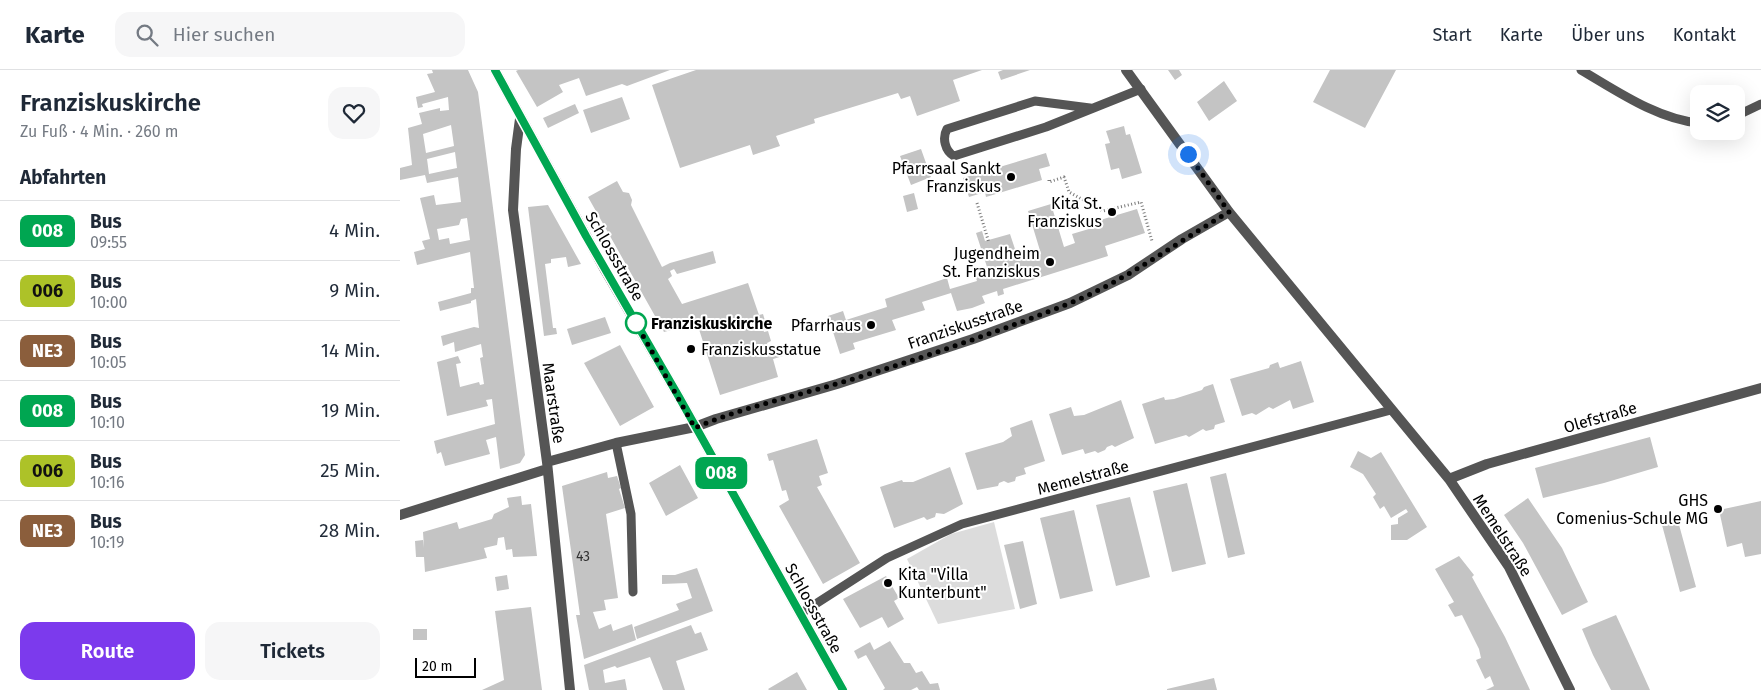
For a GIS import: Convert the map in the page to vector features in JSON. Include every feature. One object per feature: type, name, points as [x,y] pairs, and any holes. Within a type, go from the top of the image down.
[{"type":"street","name":"Schlossstraße","points":[[495,70],[520,120],[844,690]]},
{"type":"street","name":"Memelstraße","points":[[1126,70],[1229,212],[1449,479],[1508,567],[1570,690]]},
{"type":"street","name":"Maarstraße","points":[[520,120],[516,149],[513,210],[547,466],[570,690]]},
{"type":"street","name":"Franziskusstraße","points":[[400,515],[616,444],[695,428],[716,419],[837,384],[964,342],[1070,303],[1128,274],[1229,212]]},
{"type":"street","name":"Olefstraße","points":[[1449,479],[1487,464],[1761,388]]},
{"type":"lane","points":[[1580,70],[1618,92],[1678,121],[1690,122]]},
{"type":"lane","points":[[1090,108],[1035,100],[947,129],[945,136],[946,148],[954,156],[1046,127],[1141,89]]},
{"type":"lane","points":[[1745,112],[1761,104]]},
{"type":"lane","name":"Memelstraße","points":[[800,614],[887,558],[962,524],[1391,410]]},
{"type":"lane","points":[[616,444],[631,514],[632,592]]},
{"type":"path","points":[[1049,180],[1049,182],[1064,177],[1069,192],[1103,211],[1141,202],[1157,256]]},
{"type":"path","points":[[977,203],[988,243]]},
{"type":"shaded area","points":[[994,522],[1015,609],[938,624],[907,559],[951,534]]},
{"type":"building","points":[[432,70],[468,70],[478,92],[525,455],[520,463],[500,469],[496,437],[486,440],[490,454],[445,466],[441,452],[437,454],[434,441],[495,424],[492,399],[486,400],[488,406],[447,416],[437,362],[458,356],[461,363],[456,364],[460,387],[479,382],[480,385],[484,384],[480,358],[483,357],[481,344],[455,352],[454,342],[443,346],[441,336],[474,327],[479,328],[476,299],[471,301],[471,303],[440,311],[438,302],[471,293],[471,288],[474,288],[470,252],[417,265],[414,252],[425,249],[422,241],[430,239],[420,198],[434,195],[436,205],[461,202],[458,177],[427,183],[425,175],[400,180],[400,168],[412,165],[408,128],[422,124],[419,113],[440,108],[440,111],[449,110],[448,97],[422,104],[423,107],[418,108],[416,97],[435,92],[427,74],[433,73]],"holes":[[[451,125],[454,146],[426,153],[423,134]],[[455,152],[457,168],[429,174],[427,159]],[[467,218],[470,240],[450,244],[449,238],[439,240],[437,229],[459,225],[461,219]]]},
{"type":"building","points":[[670,70],[627,86],[622,84],[586,96],[579,78],[559,85],[563,92],[537,107],[516,71]]},
{"type":"building","points":[[696,70],[982,70],[953,80],[960,101],[917,116],[910,96],[901,99],[898,93],[814,119],[815,123],[776,136],[780,146],[753,155],[750,145],[680,168],[652,85]]},
{"type":"building","points":[[1003,70],[1030,70],[1001,80],[998,72]]},
{"type":"building","points":[[1168,70],[1179,70],[1182,75],[1175,80]]},
{"type":"building","points":[[1330,70],[1396,70],[1365,128],[1313,102]]},
{"type":"building","points":[[1224,81],[1237,101],[1209,121],[1197,102]]},
{"type":"building","points":[[622,97],[630,119],[591,133],[583,110]]},
{"type":"building","points":[[575,104],[579,113],[548,128],[543,118]]},
{"type":"building","points":[[1124,126],[1126,135],[1130,134],[1142,173],[1122,179],[1119,168],[1111,170],[1105,144],[1110,143],[1106,131]]},
{"type":"building","points":[[921,149],[931,177],[911,185],[900,156]]},
{"type":"building","name":"Pfarrsaal Sankt Franziskus","points":[[1046,153],[1050,166],[1039,169],[1042,180],[986,197],[985,192],[969,197],[963,178]]},
{"type":"building","points":[[617,181],[623,192],[629,193],[632,200],[631,205],[662,267],[713,251],[716,263],[677,274],[674,269],[670,271],[672,276],[668,279],[682,304],[748,283],[759,315],[763,314],[766,324],[762,326],[764,332],[768,331],[771,341],[767,343],[769,349],[780,346],[783,356],[773,359],[778,377],[720,395],[697,323],[664,332],[588,197]]},
{"type":"building","points":[[914,193],[918,209],[907,212],[903,196]]},
{"type":"building","points":[[1051,204],[1064,247],[1075,243],[1072,234],[1099,226],[1097,221],[1137,209],[1145,233],[1105,246],[1108,256],[1003,289],[1004,294],[998,296],[997,291],[982,296],[985,303],[972,308],[957,311],[951,293],[922,302],[925,310],[892,320],[896,330],[853,343],[855,349],[840,354],[828,316],[843,311],[846,320],[887,307],[885,299],[947,278],[950,289],[977,281],[975,275],[988,270],[976,233],[982,231],[985,241],[1010,234],[1019,261],[1041,254],[1028,211]]},
{"type":"building","points":[[548,205],[581,264],[568,267],[566,257],[551,259],[551,263],[545,264],[553,328],[556,328],[557,334],[544,336],[528,207]]},
{"type":"building","points":[[605,317],[611,333],[572,345],[567,329]]},
{"type":"building","points":[[620,345],[654,407],[620,426],[584,363]]},
{"type":"building","points":[[1301,361],[1314,402],[1293,409],[1290,400],[1273,409],[1269,407],[1256,415],[1252,413],[1242,416],[1230,379],[1269,368],[1270,365],[1278,362],[1280,368]]},
{"type":"building","points":[[1213,384],[1225,422],[1215,425],[1214,429],[1206,431],[1203,429],[1189,437],[1186,435],[1155,444],[1142,404],[1164,397],[1165,400],[1174,399],[1202,390],[1204,387]]},
{"type":"building","points":[[1121,400],[1134,438],[1115,447],[1112,445],[1107,447],[1098,453],[1095,451],[1085,454],[1083,449],[1062,455],[1049,414],[1071,407],[1074,416],[1084,415]]},
{"type":"building","points":[[1032,420],[1045,461],[1024,468],[1026,474],[1016,477],[1015,481],[1008,483],[1004,481],[999,483],[998,486],[977,490],[965,453],[1003,442],[1012,436],[1010,428]]},
{"type":"building","points":[[1650,437],[1658,467],[1543,498],[1535,468]]},
{"type":"building","points":[[817,439],[828,473],[819,476],[822,485],[817,487],[860,563],[823,584],[779,506],[789,500],[786,490],[782,491],[773,460],[769,461],[767,454]]},
{"type":"building","points":[[1358,451],[1371,458],[1381,452],[1427,527],[1407,540],[1391,540],[1391,525],[1398,524],[1398,518],[1408,512],[1406,509],[1391,518],[1384,506],[1380,509],[1373,497],[1376,494],[1363,474],[1350,467]]},
{"type":"building","points":[[680,465],[698,498],[666,516],[649,483]]},
{"type":"building","points":[[950,467],[963,504],[944,514],[936,513],[935,517],[927,520],[924,517],[894,528],[880,487],[902,480],[903,482],[913,482]]},
{"type":"building","points":[[607,472],[608,478],[617,476],[625,508],[606,514],[618,598],[604,600],[606,610],[593,612],[599,629],[611,624],[613,631],[632,624],[636,640],[584,659],[576,615],[580,615],[562,486]]},
{"type":"building","points":[[1226,473],[1245,554],[1228,558],[1210,477]]},
{"type":"building","points":[[1187,483],[1206,564],[1172,572],[1153,491]]},
{"type":"building","points":[[521,496],[522,505],[531,504],[537,556],[513,557],[512,549],[506,550],[504,537],[498,538],[497,545],[484,548],[487,558],[425,572],[424,557],[416,557],[415,541],[423,540],[424,548],[423,532],[457,522],[459,529],[492,519],[494,514],[509,507],[507,498]]},
{"type":"building","points":[[1130,497],[1150,577],[1116,586],[1096,505]]},
{"type":"building","points":[[1528,498],[1562,548],[1588,602],[1562,615],[1523,543],[1504,515]]},
{"type":"building","points":[[1761,501],[1761,554],[1745,557],[1742,543],[1727,547],[1719,510]]},
{"type":"building","points":[[1074,510],[1093,591],[1060,599],[1040,518]]},
{"type":"building","points":[[1678,521],[1696,587],[1680,592],[1662,525]]},
{"type":"building","points":[[1023,541],[1037,604],[1020,609],[1004,545]]},
{"type":"building","points":[[1459,556],[1474,575],[1472,577],[1505,637],[1530,690],[1486,690],[1494,686],[1490,676],[1485,679],[1476,660],[1481,658],[1479,649],[1462,615],[1455,617],[1448,605],[1454,602],[1435,569]]},
{"type":"building","points":[[697,568],[713,611],[637,639],[634,627],[679,610],[676,604],[692,598],[687,583],[662,584],[662,575],[675,575]]},
{"type":"building","points":[[507,575],[509,589],[497,591],[495,577]]},
{"type":"building","points":[[886,576],[899,598],[894,601],[904,619],[888,628],[882,617],[860,628],[843,599]]},
{"type":"building","points":[[531,607],[542,690],[482,690],[504,680],[495,611]]},
{"type":"building","points":[[1616,615],[1650,690],[1611,690],[1593,655],[1582,629]]},
{"type":"building","points":[[691,625],[695,634],[701,632],[708,650],[676,661],[685,690],[663,690],[650,657],[617,668],[615,666],[603,670],[605,683],[625,679],[627,690],[589,690],[584,665]]},
{"type":"building","points":[[413,629],[427,629],[427,640],[413,640]]},
{"type":"building","points":[[890,641],[904,663],[910,663],[916,673],[922,671],[930,684],[938,683],[940,690],[919,690],[917,687],[911,690],[883,690],[885,688],[866,655],[858,659],[854,651],[870,642],[874,650]]},
{"type":"building","points":[[797,672],[807,690],[768,689]]},
{"type":"building","points":[[1214,678],[1217,690],[1167,690],[1167,689]]},
{"type":"bus line","name":"008","points":[[495,70],[520,120],[679,397],[843,690]]},
{"type":"place","name":"Pfarrsaal Sankt Franziskus","points":[[1011,177]]},
{"type":"place","name":"Kita St. Franziskus","points":[[1112,212]]},
{"type":"place","name":"Jugendheim St. Franziskus","points":[[1050,262]]},
{"type":"place","name":"Franziskuskirche","points":[[636,323]]},
{"type":"place","name":"Pfarrhaus","points":[[871,325]]},
{"type":"place","name":"Franziskusstatue","points":[[691,349]]},
{"type":"place","name":"GHS Comenius-Schule MG","points":[[1718,509]]},
{"type":"place","name":"Kita \"Villa Kunterbunt\"","points":[[888,583]]},
{"type":"route","points":[[636,323],[633,318],[695,428],[716,419],[837,384],[973,339],[1070,303],[1128,274],[1182,239],[1229,212],[1188,154]]}]
